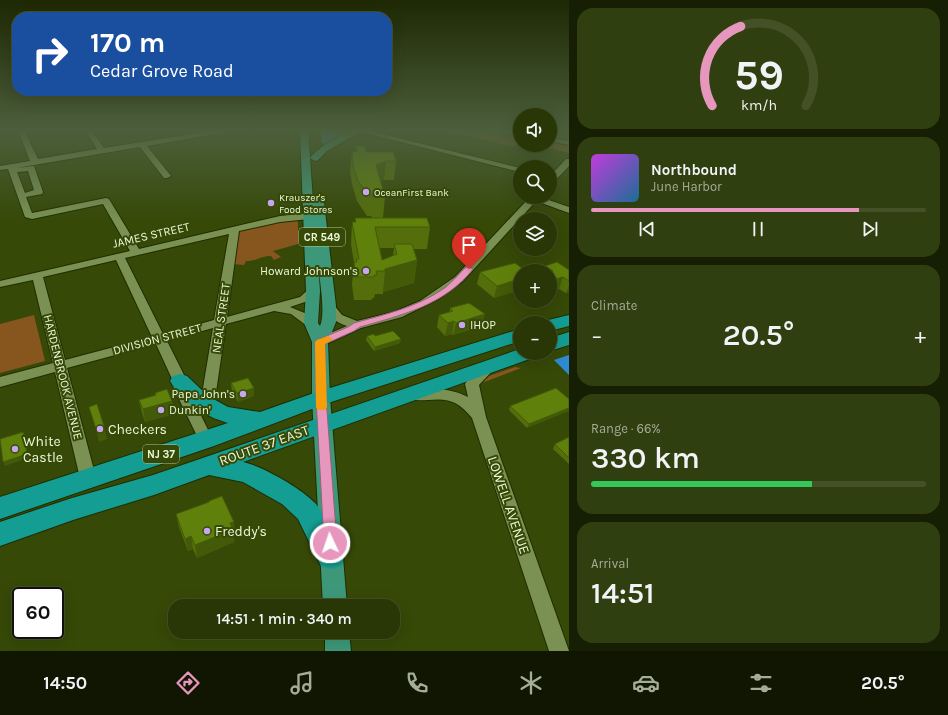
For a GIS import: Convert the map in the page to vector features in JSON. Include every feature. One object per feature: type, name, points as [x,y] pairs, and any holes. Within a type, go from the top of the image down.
[{"type":"highway","points":[[557,323],[569,320]]},
{"type":"highway","name":"ROUTE 37 EAST","points":[[0,508],[206,440],[321,398],[513,337]]},
{"type":"highway","points":[[557,342],[569,338]]},
{"type":"highway","name":"ROUTE 37 EAST","points":[[0,534],[72,509],[154,485],[323,424],[513,358]]},
{"type":"highway","points":[[180,381],[193,396],[207,406],[226,415],[261,419]]},
{"type":"highway","points":[[207,465],[248,473],[291,497],[307,512],[331,557]]},
{"type":"main road","name":"CR 549","points":[[306,160],[313,292],[311,323],[320,342],[321,398],[334,599]]},
{"type":"main road","name":"CR 549","points":[[315,160],[329,306],[329,322],[320,342]]},
{"type":"main road","points":[[337,639],[338,651]]},
{"type":"street","points":[[12,168],[45,160]]},
{"type":"street","points":[[155,160],[167,176]]},
{"type":"street","points":[[481,160],[513,168]]},
{"type":"street","points":[[557,173],[569,161]]},
{"type":"street","points":[[0,168],[30,168],[39,192],[21,196]]},
{"type":"street","points":[[12,168],[27,214],[32,216],[106,201],[136,252]]},
{"type":"street","points":[[320,342],[357,325],[406,311],[430,301],[459,279],[528,204]]},
{"type":"street","points":[[553,204],[569,210]]},
{"type":"street","name":"JAMES STREET","points":[[0,284],[280,219],[310,216]]},
{"type":"street","name":"NEAL STREET","points":[[207,406],[234,230]]},
{"type":"street","points":[[119,256],[180,381],[181,389],[206,440]]},
{"type":"street","name":"HARDENBROOK AVENUE","points":[[37,275],[88,478]]},
{"type":"street","name":"DIVISION STREET","points":[[0,382],[304,299],[313,292]]},
{"type":"street","points":[[329,306],[335,317],[357,325]]},
{"type":"street","points":[[272,308],[295,311],[305,316],[311,323]]},
{"type":"street","name":"LOWELL AVENUE","points":[[491,366],[472,384],[479,417],[559,651]]},
{"type":"street","points":[[400,398],[448,394],[461,399],[470,405],[479,417]]},
{"type":"shaded area","points":[[294,220],[298,223],[298,244],[273,251],[281,257],[274,260],[271,256],[267,256],[246,261],[244,265],[233,264],[240,231]]},
{"type":"shaded area","points":[[34,315],[45,361],[0,373],[0,324]]},
{"type":"shaded area","points":[[515,367],[521,368],[479,384],[480,379]]},
{"type":"water","points":[[569,355],[569,375],[554,360]]},
{"type":"building","points":[[353,160],[396,160],[386,161],[376,165],[385,197],[374,197],[373,195],[369,195],[358,181]]},
{"type":"building","points":[[355,218],[427,218],[430,227],[375,227],[382,260],[397,254],[394,244],[412,244],[417,260],[385,269],[385,271],[376,271],[377,275],[374,275],[374,277],[356,277],[354,262],[357,262],[356,259],[359,259],[352,222],[356,222]]},
{"type":"building","points":[[557,262],[569,270],[569,281],[563,277],[557,279],[557,264],[551,264]]},
{"type":"building","points":[[515,263],[516,264],[513,264],[513,281],[497,286],[480,272]]},
{"type":"building","points":[[469,303],[485,314],[456,323],[454,321],[448,323],[439,315],[453,311],[450,308]]},
{"type":"building","points":[[393,331],[401,339],[375,347],[367,336],[374,334],[375,336]]},
{"type":"building","points":[[248,378],[254,388],[237,393],[231,383]]},
{"type":"building","points":[[556,388],[569,399],[569,408],[529,424],[510,406]]},
{"type":"building","points":[[167,389],[172,401],[143,409],[139,400],[156,395],[155,393]]},
{"type":"building","points":[[97,404],[104,426],[96,429],[89,407]]},
{"type":"building","name":"White Castle","points":[[23,432],[27,454],[3,462],[0,439]]},
{"type":"building","points":[[569,437],[569,458],[555,444]]},
{"type":"building","points":[[222,496],[234,522],[230,523],[233,530],[195,545],[191,536],[185,539],[176,514]]},
{"type":"slow traffic","points":[[322,407],[320,342],[328,339]]},
{"type":"place","name":"OceanFirst Bank","points":[[366,192]]},
{"type":"place","name":"Krauszer's Food Stores","points":[[271,203]]},
{"type":"place","name":"Howard Johnson's","points":[[366,271]]},
{"type":"place","name":"IHOP","points":[[462,325]]},
{"type":"place","name":"Papa John's","points":[[243,394]]},
{"type":"place","name":"Dunkin'","points":[[161,410]]},
{"type":"place","name":"Checkers","points":[[100,429]]},
{"type":"place","name":"White Castle","points":[[15,449]]},
{"type":"place","name":"Freddy's","points":[[207,531]]},
{"type":"route","points":[[330,543],[321,398],[320,342],[357,325],[406,311],[430,301],[449,288],[469,269]]}]
